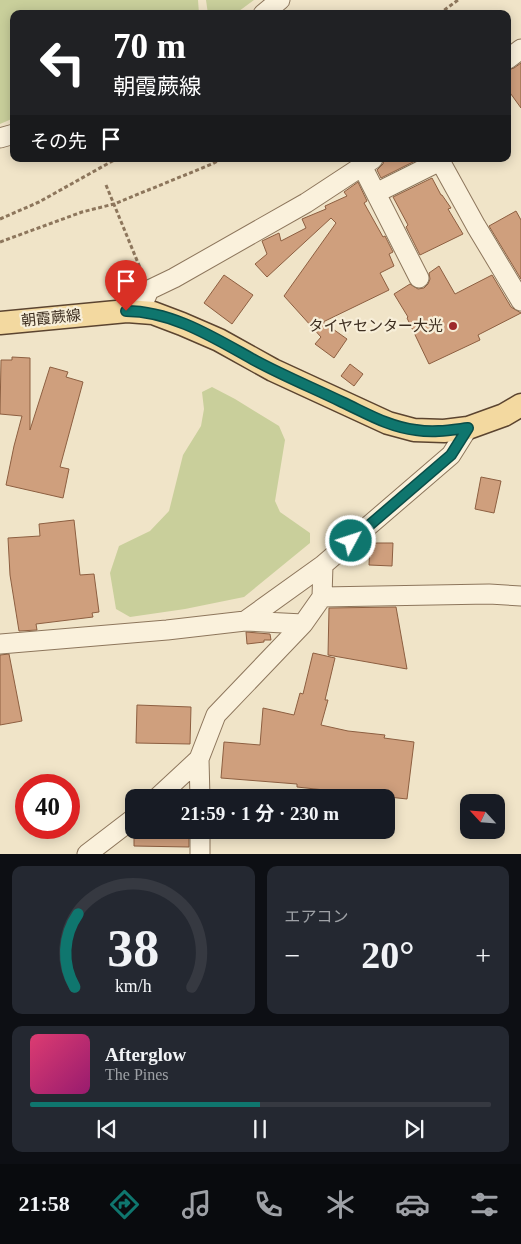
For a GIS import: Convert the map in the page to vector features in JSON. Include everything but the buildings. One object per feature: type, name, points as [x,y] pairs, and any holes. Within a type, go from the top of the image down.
[{"type":"main road","name":"朝霞蕨線","points":[[0,323],[126,311],[153,313],[199,331],[274,370],[388,423],[414,430],[427,432],[468,428],[504,415],[521,405]]},
{"type":"street","points":[[268,10],[280,0]]},
{"type":"street","points":[[511,57],[521,49]]},
{"type":"street","points":[[140,311],[149,290],[306,204],[368,162],[376,193],[419,278]]},
{"type":"street","points":[[376,193],[436,162]]},
{"type":"street","points":[[441,162],[476,226],[521,301]]},
{"type":"street","points":[[245,621],[323,565],[451,455],[468,428]]},
{"type":"street","points":[[200,789],[199,760],[216,716],[303,624],[322,597],[323,565]]},
{"type":"street","points":[[322,597],[489,594],[521,596]]},
{"type":"street","points":[[0,644],[168,630],[245,621],[303,624]]},
{"type":"street","points":[[166,789],[199,760]]},
{"type":"street","points":[[87,854],[125,825]]},
{"type":"street","points":[[200,839],[200,854]]},
{"type":"path","points":[[444,10],[458,0]]},
{"type":"path","points":[[0,219],[39,202],[111,162]]},
{"type":"path","points":[[0,242],[82,212],[114,204],[216,162]]},
{"type":"path","points":[[106,184],[149,290]]},
{"type":"green space","points":[[0,0],[198,0],[199,10],[10,10],[10,120],[0,124]]},
{"type":"green space","points":[[206,0],[254,0],[240,10],[207,10]]},
{"type":"green space","points":[[212,387],[279,426],[285,440],[275,501],[280,512],[310,533],[310,543],[244,597],[185,609],[130,617],[116,609],[110,573],[119,546],[150,531],[169,511],[183,455],[201,426],[204,409],[202,392]]},
{"type":"place","name":"タイヤセンター大光","points":[[453,326]]},
{"type":"route","points":[[126,311],[153,313],[182,324],[219,340],[274,370],[402,428],[427,432],[468,428],[451,455],[351,541]]}]
